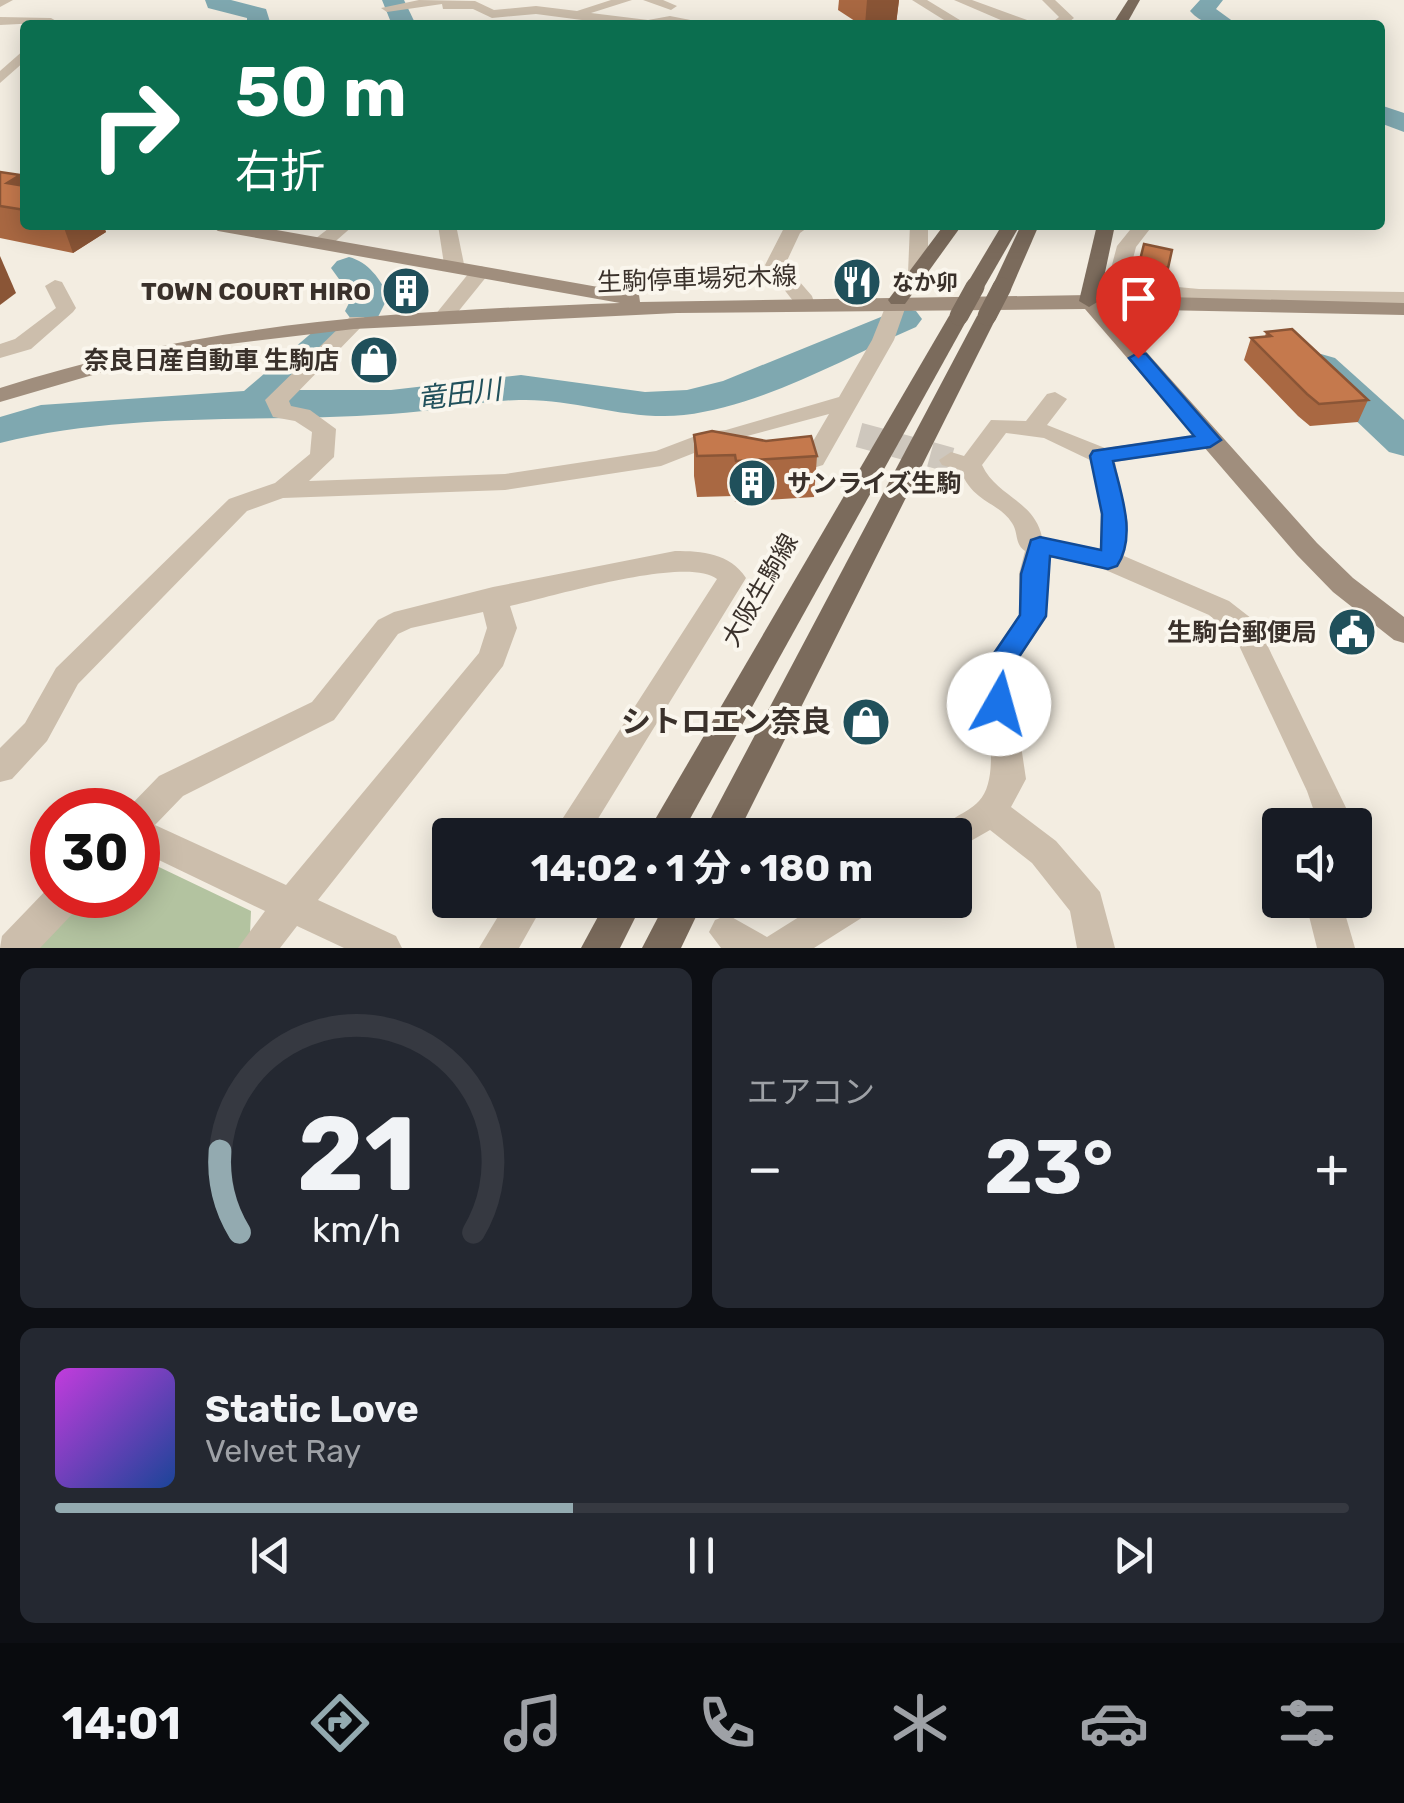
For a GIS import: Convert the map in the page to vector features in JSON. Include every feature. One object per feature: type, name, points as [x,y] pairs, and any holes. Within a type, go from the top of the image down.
[{"type":"main road","points":[[247,230],[626,296],[650,308]]},
{"type":"main road","points":[[898,300],[949,230]]},
{"type":"main road","name":"大阪生駒線","points":[[728,818],[973,316],[975,287],[1007,230]]},
{"type":"main road","name":"大阪生駒線","points":[[673,818],[973,316],[1002,288],[1028,230]]},
{"type":"main road","points":[[1105,230],[1089,301],[1333,575],[1404,632]]},
{"type":"main road","name":"生駒停車場宛木線","points":[[0,394],[94,365],[256,331],[446,314],[898,300],[1404,308]]},
{"type":"main road","points":[[600,948],[616,918]]},
{"type":"main road","points":[[661,948],[677,918]]},
{"type":"street","points":[[0,4],[7,0]]},
{"type":"street","points":[[574,14],[626,0]]},
{"type":"street","points":[[649,0],[671,15]]},
{"type":"street","points":[[918,0],[952,20]]},
{"type":"street","points":[[960,0],[1001,20]]},
{"type":"street","points":[[1048,0],[1067,18],[1064,20]]},
{"type":"street","points":[[390,5],[445,2],[475,5],[494,14],[514,8],[611,20]]},
{"type":"street","points":[[645,20],[671,15]]},
{"type":"street","points":[[4,85],[20,61]]},
{"type":"street","points":[[322,243],[339,230]]},
{"type":"street","points":[[452,230],[454,264]]},
{"type":"street","points":[[795,230],[774,265],[801,292],[804,302]]},
{"type":"street","points":[[918,273],[919,230]]},
{"type":"street","points":[[1140,230],[1127,246],[1118,280],[1130,290],[1198,295],[1404,298]]},
{"type":"street","points":[[446,314],[480,272]]},
{"type":"street","points":[[0,351],[23,344],[64,312],[66,308],[55,286]]},
{"type":"street","points":[[757,470],[804,466],[846,432],[845,402],[883,340],[898,300]]},
{"type":"street","points":[[283,490],[322,458],[325,438],[324,428],[312,419],[281,412],[277,400],[357,321]]},
{"type":"street","points":[[1033,427],[1055,399]]},
{"type":"street","points":[[661,458],[714,437],[727,437],[845,402]]},
{"type":"street","points":[[1210,440],[1101,456],[1082,443],[1033,427],[999,425],[960,463],[982,487],[1022,515],[1030,543],[1108,560],[1220,608],[1246,630],[1330,808]]},
{"type":"street","points":[[1101,456],[1114,514],[1113,553],[1108,560]]},
{"type":"street","points":[[0,770],[36,732],[67,676],[238,504],[261,494],[505,482],[661,458],[722,460]]},
{"type":"street","points":[[972,823],[990,811],[1009,779],[995,671],[1033,616],[1033,574],[1040,546]]},
{"type":"street","points":[[160,797],[171,786],[323,710],[388,628],[404,619],[675,560],[701,560],[724,568],[732,578],[581,818]]},
{"type":"street","points":[[257,948],[492,658],[502,628],[494,597]]},
{"type":"street","points":[[990,811],[1044,852],[1087,904],[1096,948]]},
{"type":"street","points":[[160,844],[383,948]]},
{"type":"street","points":[[16,948],[44,918]]},
{"type":"street","points":[[498,948],[517,918]]},
{"type":"street","points":[[781,948],[829,918]]},
{"type":"street","points":[[1328,918],[1336,948]]},
{"type":"green space","points":[[160,868],[251,911],[250,934],[239,948],[34,948],[62,918],[160,918]]},
{"type":"building","points":[[0,172],[20,175],[7,183],[20,185],[20,209],[0,206]]},
{"type":"building","points":[[1144,244],[1172,250],[1168,268],[1139,264]]},
{"type":"building","points":[[1292,329],[1368,400],[1319,404],[1251,338]]},
{"type":"building","points":[[712,431],[766,441],[811,436],[817,456],[736,461],[735,455],[697,456],[694,435]]},
{"type":"waterway","points":[[216,0],[258,14],[259,20]]},
{"type":"waterway","points":[[393,0],[402,20]]},
{"type":"waterway","points":[[1212,0],[1202,11],[1217,20]]},
{"type":"waterway","points":[[1385,115],[1404,123]]},
{"type":"waterway","points":[[349,268],[366,286],[370,297],[364,311]]},
{"type":"waterway","name":"竜田川","points":[[255,403],[391,402],[521,387],[645,405],[687,402],[737,390],[903,319]]},
{"type":"waterway","points":[[255,403],[336,332]]},
{"type":"waterway","name":"竜田川","points":[[1321,366],[1404,443]]},
{"type":"waterway","name":"竜田川","points":[[0,430],[41,418],[255,403]]},
{"type":"tunnel","points":[[859,435],[951,460]]},
{"type":"place","name":"なか卯","points":[[857,282]]},
{"type":"place","name":"TOWN COURT HIRO","points":[[406,291]]},
{"type":"place","name":"奈良日産自動車 生駒店","points":[[374,360]]},
{"type":"place","name":"サンライズ生駒","points":[[752,483]]},
{"type":"place","name":"生駒台郵便局","points":[[1352,632]]},
{"type":"place","name":"シトロエン奈良","points":[[866,722]]},
{"type":"route","points":[[999,704],[995,671],[1033,616],[1033,574],[1040,546],[1108,560],[1113,553],[1114,514],[1101,456],[1210,440],[1138,358]]}]
